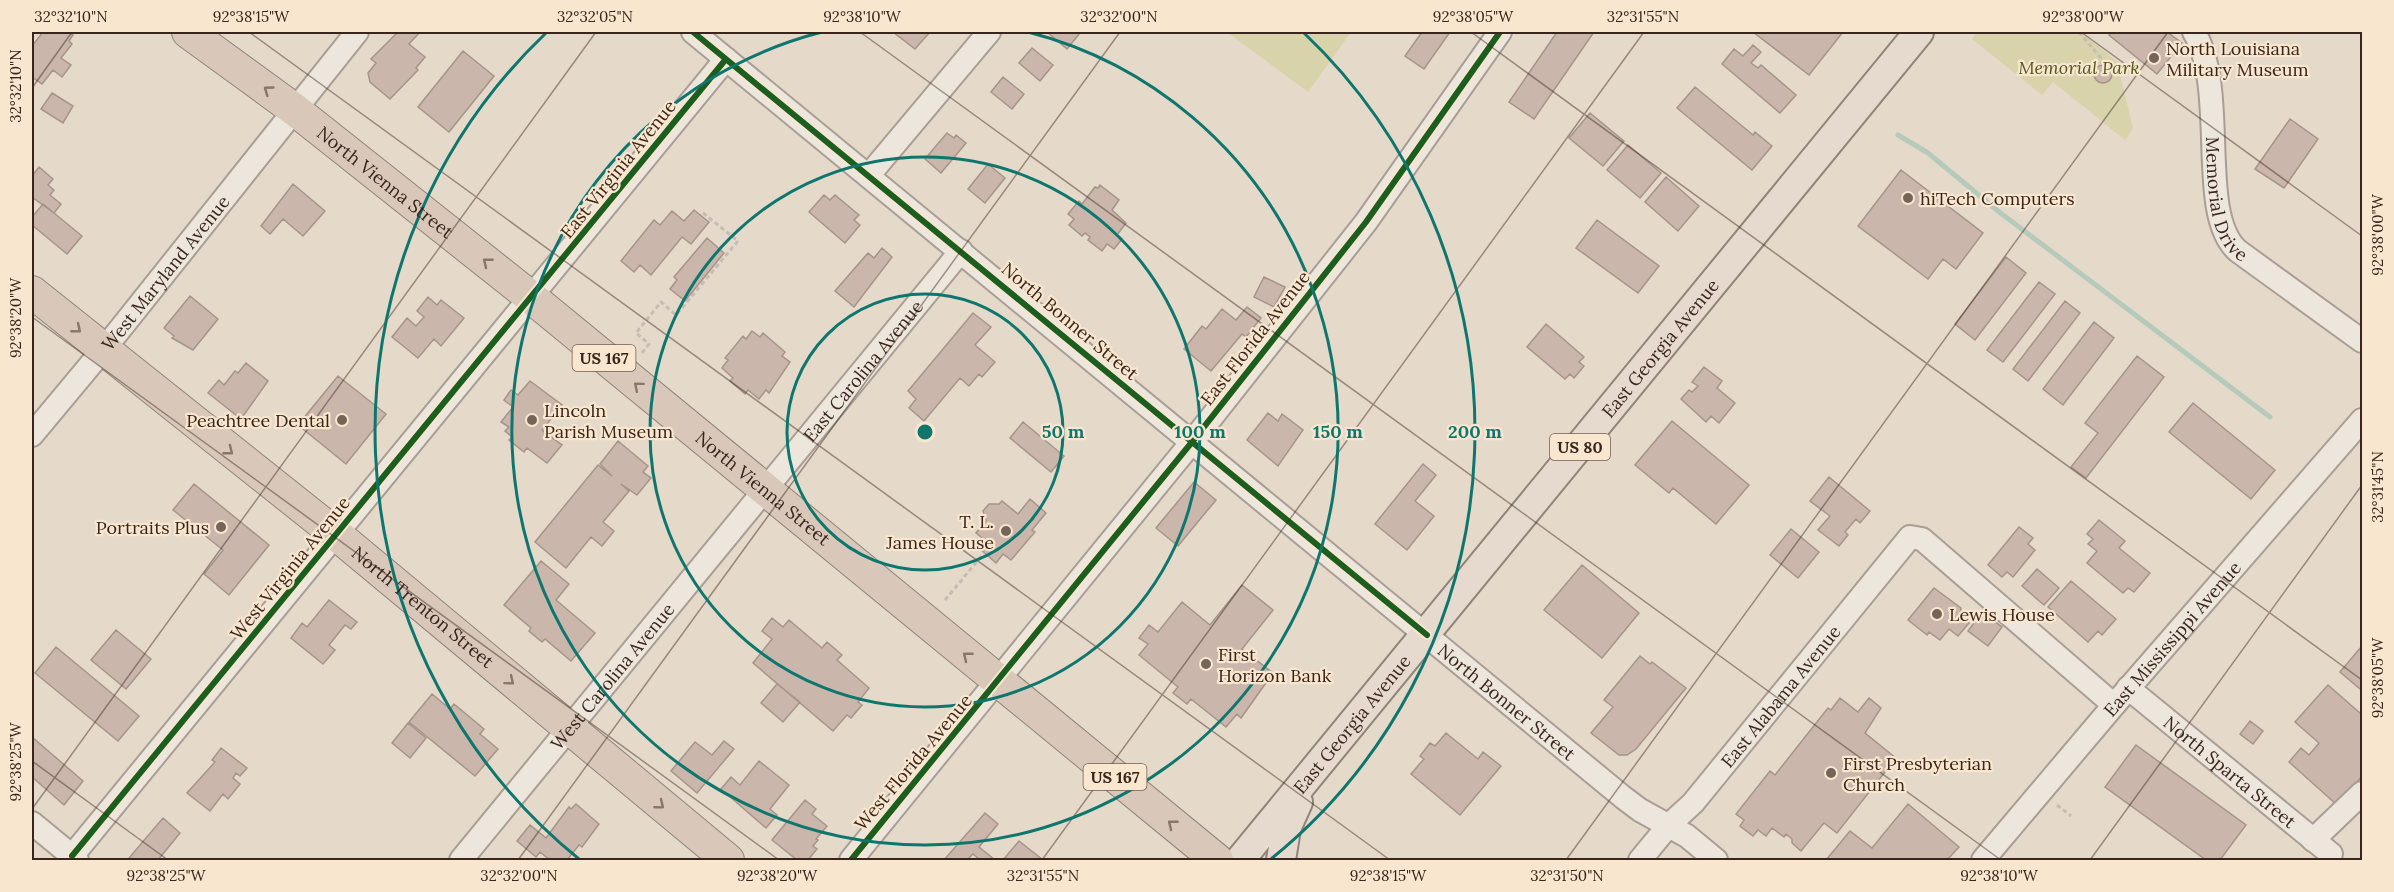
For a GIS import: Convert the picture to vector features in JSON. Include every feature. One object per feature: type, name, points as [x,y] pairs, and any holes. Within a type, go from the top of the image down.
[{"type":"highway","name":"North Vienna Street","points":[[188,32],[296,110],[532,298],[1217,861]]},
{"type":"highway","name":"North Trenton Street","points":[[32,292],[102,351],[337,536],[728,861]]},
{"type":"main road","name":"East Georgia Avenue","points":[[1240,861],[1307,782],[1918,32]]},
{"type":"main road","points":[[1281,861],[1286,829],[1307,782]]},
{"type":"street","name":"West Maryland Avenue","points":[[32,435],[357,32]]},
{"type":"street","name":"North Bonner Street","points":[[693,32],[1624,798],[1640,810],[1669,825],[1716,861]]},
{"type":"street","points":[[869,175],[989,32]]},
{"type":"street","name":"East Florida Avenue","points":[[998,682],[1366,222],[1500,32]]},
{"type":"street","name":"Memorial Drive","points":[[2194,32],[2202,48],[2213,98],[2217,207],[2222,232],[2228,243],[2238,251],[2362,341]]},
{"type":"street","name":"East Virginia Avenue","points":[[532,298],[726,59]]},
{"type":"street","name":"East Carolina Avenue","points":[[766,491],[961,251]]},
{"type":"street","name":"West Virginia Avenue","points":[[74,858],[532,298]]},
{"type":"street","name":"East Mississippi Avenue","points":[[1983,861],[2121,696],[2362,420]]},
{"type":"street","name":"West Carolina Avenue","points":[[460,861],[766,491]]},
{"type":"street","name":"East Alabama Avenue","points":[[1640,861],[1669,825],[1693,803],[1905,541],[1910,537],[1922,539]]},
{"type":"street","name":"North Sparta Street","points":[[1922,539],[2121,696],[2331,854]]},
{"type":"street","name":"West Florida Avenue","points":[[851,861],[998,682]]},
{"type":"street","points":[[2313,840],[2362,793]]},
{"type":"street","points":[[32,823],[74,858]]},
{"type":"path","points":[[2079,32],[2101,58],[2102,65]]},
{"type":"path","points":[[642,353],[649,344],[636,333],[661,302],[676,315],[738,241],[704,213]]},
{"type":"path","points":[[945,600],[984,553]]},
{"type":"path","points":[[2056,806],[2071,816]]},
{"type":"green space","points":[[1227,32],[1351,32],[1308,92]]},
{"type":"green space","name":"Memorial Park","points":[[1977,32],[2082,32],[2117,62],[2133,128],[2125,140],[2053,82],[2042,95],[1972,39]]},
{"type":"building","points":[[43,32],[68,32],[73,35],[69,41],[72,44],[61,58],[71,65],[62,77],[53,70],[42,84],[32,77],[32,46]]},
{"type":"building","points":[[398,32],[420,32],[409,44],[425,57],[416,68],[418,70],[390,99],[370,82],[368,73],[376,63],[371,59]]},
{"type":"building","points":[[893,32],[930,32],[915,49]]},
{"type":"building","points":[[1047,32],[1079,32],[1080,33],[1067,49]]},
{"type":"building","points":[[1422,32],[1450,32],[1424,69],[1405,56]]},
{"type":"building","points":[[1557,32],[1594,32],[1534,119],[1509,102]]},
{"type":"building","points":[[1753,32],[1843,32],[1809,75]]},
{"type":"building","name":"North Louisiana Military Museum","points":[[2111,32],[2167,32],[2182,43],[2157,74],[2109,35]]},
{"type":"building","points":[[1753,45],[1761,52],[1751,63],[1758,68],[1761,65],[1796,95],[1780,113],[1722,64],[1734,49],[1743,56]]},
{"type":"building","points":[[1032,48],[1053,65],[1040,81],[1019,63]]},
{"type":"building","points":[[463,51],[494,76],[449,132],[418,107]]},
{"type":"building","points":[[2103,65],[2109,68],[2112,74],[2109,80],[2103,83],[2097,80],[2094,74],[2097,68]]},
{"type":"building","points":[[1003,77],[1024,94],[1012,109],[991,92]]},
{"type":"building","points":[[1695,87],[1753,135],[1755,132],[1772,146],[1752,170],[1677,108]]},
{"type":"building","points":[[52,93],[73,106],[63,123],[41,109]]},
{"type":"building","points":[[1590,113],[1624,141],[1603,166],[1569,138]]},
{"type":"building","points":[[2290,119],[2318,139],[2284,188],[2255,169]]},
{"type":"building","points":[[947,133],[954,138],[956,135],[966,143],[941,173],[925,159]]},
{"type":"building","points":[[1628,145],[1661,173],[1640,198],[1607,170]]},
{"type":"building","points":[[988,164],[1005,178],[985,203],[968,189]]},
{"type":"building","points":[[39,167],[53,179],[48,185],[54,190],[50,195],[61,204],[54,213],[32,197],[32,176]]},
{"type":"building","name":"hiTech Computers","points":[[1901,170],[1983,233],[1956,269],[1943,259],[1928,279],[1858,226]]},
{"type":"building","points":[[1666,177],[1699,206],[1678,231],[1645,202]]},
{"type":"building","points":[[293,184],[325,211],[303,236],[283,219],[270,234],[261,226]]},
{"type":"building","points":[[1100,185],[1119,200],[1112,210],[1126,223],[1117,235],[1122,239],[1114,249],[1107,244],[1102,251],[1088,240],[1090,237],[1085,233],[1082,236],[1069,225],[1074,219],[1068,214],[1079,201],[1082,204],[1095,187],[1098,188]]},
{"type":"building","points":[[824,195],[830,200],[835,195],[859,215],[854,220],[860,225],[845,243],[809,212]]},
{"type":"building","points":[[43,204],[82,236],[67,254],[32,225],[32,217]]},
{"type":"building","points":[[694,210],[709,222],[691,244],[682,237],[651,275],[640,265],[634,272],[621,261],[654,220],[660,225],[672,211],[684,221]]},
{"type":"building","points":[[1597,220],[1659,266],[1638,293],[1576,248]]},
{"type":"building","points":[[707,238],[724,253],[685,301],[670,289],[677,280],[674,277]]},
{"type":"building","points":[[882,248],[892,257],[854,307],[835,291],[868,253],[874,258]]},
{"type":"building","points":[[2006,257],[2026,273],[1975,340],[1955,324]]},
{"type":"building","points":[[1264,277],[1285,287],[1274,307],[1254,297]]},
{"type":"building","points":[[2039,282],[2055,294],[2003,362],[1987,350]]},
{"type":"building","points":[[190,296],[218,319],[193,350],[172,338],[174,336],[164,328]]},
{"type":"building","points":[[428,297],[437,305],[441,300],[464,318],[441,346],[434,339],[418,358],[392,337],[407,318],[416,326],[424,317],[417,311]]},
{"type":"building","points":[[2065,301],[2080,313],[2028,381],[2013,369]]},
{"type":"building","points":[[1247,307],[1261,318],[1246,337],[1242,334],[1211,371],[1184,349],[1202,326],[1206,329],[1222,309],[1236,320]]},
{"type":"building","points":[[973,313],[991,327],[975,345],[995,362],[982,377],[979,374],[969,386],[960,378],[924,421],[909,408],[916,399],[908,391]]},
{"type":"building","points":[[2094,322],[2114,338],[2063,405],[2043,389]]},
{"type":"building","points":[[1546,324],[1584,357],[1579,362],[1584,366],[1574,378],[1570,374],[1565,379],[1527,347]]},
{"type":"building","points":[[752,331],[760,337],[763,333],[785,352],[782,356],[790,362],[769,393],[766,390],[759,399],[748,390],[745,394],[730,381],[733,378],[722,368],[728,360],[725,358],[743,336],[746,339]]},
{"type":"building","points":[[2137,356],[2164,377],[2086,478],[2071,467],[2098,433],[2085,423]]},
{"type":"building","points":[[246,363],[268,381],[241,419],[208,393],[219,380],[224,385],[235,371],[238,373]]},
{"type":"building","points":[[1704,367],[1722,381],[1717,388],[1735,403],[1719,423],[1711,416],[1706,422],[1681,399],[1689,390],[1692,392],[1698,386],[1692,382]]},
{"type":"building","name":"Peachtree Dental","points":[[338,376],[386,414],[346,464],[298,425]]},
{"type":"building","points":[[530,381],[562,405],[542,430],[562,445],[547,463],[527,448],[524,452],[509,440],[512,437],[505,431],[509,427],[501,422],[513,407],[504,400],[511,390],[518,395]]},
{"type":"building","points":[[2193,403],[2275,470],[2251,499],[2169,432]]},
{"type":"building","points":[[1268,413],[1278,421],[1282,414],[1303,430],[1278,466],[1247,440]]},
{"type":"building","points":[[1672,421],[1749,485],[1716,524],[1673,488],[1669,493],[1635,465]]},
{"type":"building","points":[[1023,422],[1064,456],[1051,472],[1010,438]]},
{"type":"building","points":[[618,441],[648,466],[643,472],[651,478],[637,495],[621,484],[629,491],[603,522],[614,531],[602,546],[591,537],[566,568],[535,542],[598,465],[612,476],[600,464]]},
{"type":"building","points":[[1423,464],[1436,475],[1415,501],[1434,516],[1407,550],[1375,524]]},
{"type":"building","points":[[1829,477],[1870,511],[1860,523],[1856,519],[1845,532],[1848,535],[1839,546],[1818,530],[1830,516],[1810,501]]},
{"type":"building","points":[[1194,482],[1216,500],[1178,546],[1156,528]]},
{"type":"building","name":"Portraits Plus","points":[[194,484],[269,545],[229,595],[204,574],[223,550],[173,510]]},
{"type":"building","name":"T. L. James House","points":[[1030,499],[1046,513],[1032,530],[1035,532],[1011,560],[1003,554],[996,563],[980,549],[986,541],[976,533],[986,521],[983,511],[989,504],[999,504],[1002,501],[1018,514]]},
{"type":"building","points":[[2099,520],[2125,541],[2119,548],[2150,573],[2134,592],[2128,588],[2123,593],[2087,563],[2097,551],[2088,544],[2093,539],[2087,534]]},
{"type":"building","points":[[2019,527],[2033,538],[2028,544],[2035,550],[2013,577],[2007,572],[2002,577],[1988,565]]},
{"type":"building","points":[[1791,529],[1819,552],[1798,578],[1770,555]]},
{"type":"building","points":[[541,561],[569,584],[556,600],[595,633],[571,661],[545,639],[542,642],[529,631],[531,628],[504,605]]},
{"type":"building","points":[[1582,565],[1639,613],[1602,658],[1544,610]]},
{"type":"building","points":[[2037,569],[2059,588],[2044,605],[2022,586]]},
{"type":"building","points":[[2071,581],[2116,619],[2102,635],[2098,631],[2088,642],[2048,607]]},
{"type":"building","name":"First Horizon Bank","points":[[1242,585],[1273,610],[1242,649],[1273,673],[1241,718],[1237,714],[1226,727],[1191,699],[1187,704],[1173,693],[1178,687],[1139,655],[1148,644],[1139,638],[1149,625],[1158,632],[1182,602],[1210,625]]},
{"type":"building","name":"Lewis House","points":[[1934,588],[1961,608],[1960,615],[1969,623],[1958,636],[1949,629],[1940,640],[1929,632],[1927,635],[1908,620]]},
{"type":"building","points":[[329,600],[357,622],[351,629],[345,625],[329,645],[335,650],[323,664],[291,638],[302,623],[307,627]]},
{"type":"building","points":[[1982,612],[2002,627],[1988,646],[1968,631]]},
{"type":"building","points":[[772,618],[783,627],[789,620],[822,648],[827,642],[842,655],[837,660],[869,688],[858,702],[862,705],[851,718],[847,715],[833,731],[753,663],[772,639],[762,631]]},
{"type":"building","points":[[116,630],[151,659],[126,689],[91,660]]},
{"type":"building","points":[[2362,646],[2362,687],[2360,689],[2340,672]]},
{"type":"building","points":[[56,647],[139,716],[118,741],[35,673]]},
{"type":"building","points":[[1640,656],[1650,664],[1652,662],[1686,688],[1636,749],[1627,755],[1619,755],[1591,733],[1613,707],[1604,700]]},
{"type":"building","points":[[777,684],[800,702],[783,722],[761,703]]},
{"type":"building","points":[[2328,685],[2360,713],[2362,711],[2362,776],[2337,805],[2289,762],[2301,748],[2309,755],[2319,743],[2295,722]]},
{"type":"building","points":[[432,694],[450,709],[454,704],[484,729],[480,734],[498,749],[475,776],[409,722]]},
{"type":"building","name":"First Presbyterian Church","points":[[1840,698],[1858,712],[1869,698],[1881,708],[1865,733],[1896,758],[1837,833],[1824,823],[1801,851],[1786,834],[1784,837],[1772,828],[1766,836],[1758,830],[1753,836],[1740,826],[1744,820],[1736,814],[1770,771],[1775,775],[1828,708],[1831,710]]},
{"type":"building","points":[[2250,721],[2263,731],[2253,744],[2240,734]]},
{"type":"building","points":[[408,723],[426,738],[410,758],[392,743]]},
{"type":"building","points":[[1446,733],[1478,759],[1483,752],[1501,766],[1460,815],[1411,774],[1424,759],[1420,756],[1430,743],[1435,746]]},
{"type":"building","points":[[32,737],[83,781],[64,805],[32,777]]},
{"type":"building","points":[[724,741],[734,749],[697,793],[671,771],[695,742],[712,755]]},
{"type":"building","points":[[2136,745],[2246,825],[2220,860],[2206,860],[2105,787]]},
{"type":"building","points":[[221,748],[247,768],[240,776],[236,773],[233,778],[240,784],[228,799],[223,794],[210,811],[187,793],[215,762],[212,760]]},
{"type":"building","points":[[759,761],[789,785],[770,809],[777,815],[766,828],[721,789],[731,777],[740,785]]},
{"type":"building","points":[[805,800],[816,809],[812,814],[827,826],[816,839],[818,840],[813,846],[817,849],[808,860],[797,860],[772,840]]},
{"type":"building","points":[[576,804],[599,824],[582,847],[579,845],[567,860],[550,860],[540,852],[536,857],[517,841],[530,825],[546,838],[569,807],[571,809]]},
{"type":"building","points":[[1908,804],[1959,847],[1947,860],[1826,860],[1850,831],[1872,848]]},
{"type":"building","points":[[985,813],[998,824],[979,847],[995,860],[980,860],[973,854],[967,860],[944,860]]},
{"type":"building","points":[[163,818],[180,833],[158,860],[129,858]]},
{"type":"building","points":[[1019,841],[1043,860],[1003,860]]},
{"type":"waterway","points":[[1898,135],[1928,153],[1998,211],[2270,417]]},
{"type":"cycle path","points":[[693,32],[1427,635]]},
{"type":"cycle path","points":[[851,860],[1192,442],[1366,222],[1500,32]]},
{"type":"cycle path","points":[[72,856],[726,59]]},
{"type":"place","name":"North Louisiana Military Museum","points":[[2154,58]]},
{"type":"place","name":"hiTech Computers","points":[[1908,198]]},
{"type":"place","name":"Peachtree Dental","points":[[342,420]]},
{"type":"place","name":"Lincoln Parish Museum","points":[[532,420]]},
{"type":"place","name":"Portraits Plus","points":[[221,527]]},
{"type":"place","name":"T. L. James House","points":[[1006,531]]},
{"type":"place","name":"Lewis House","points":[[1937,614]]},
{"type":"place","name":"First Horizon Bank","points":[[1206,664]]},
{"type":"place","name":"First Presbyterian Church","points":[[1831,773]]}]
